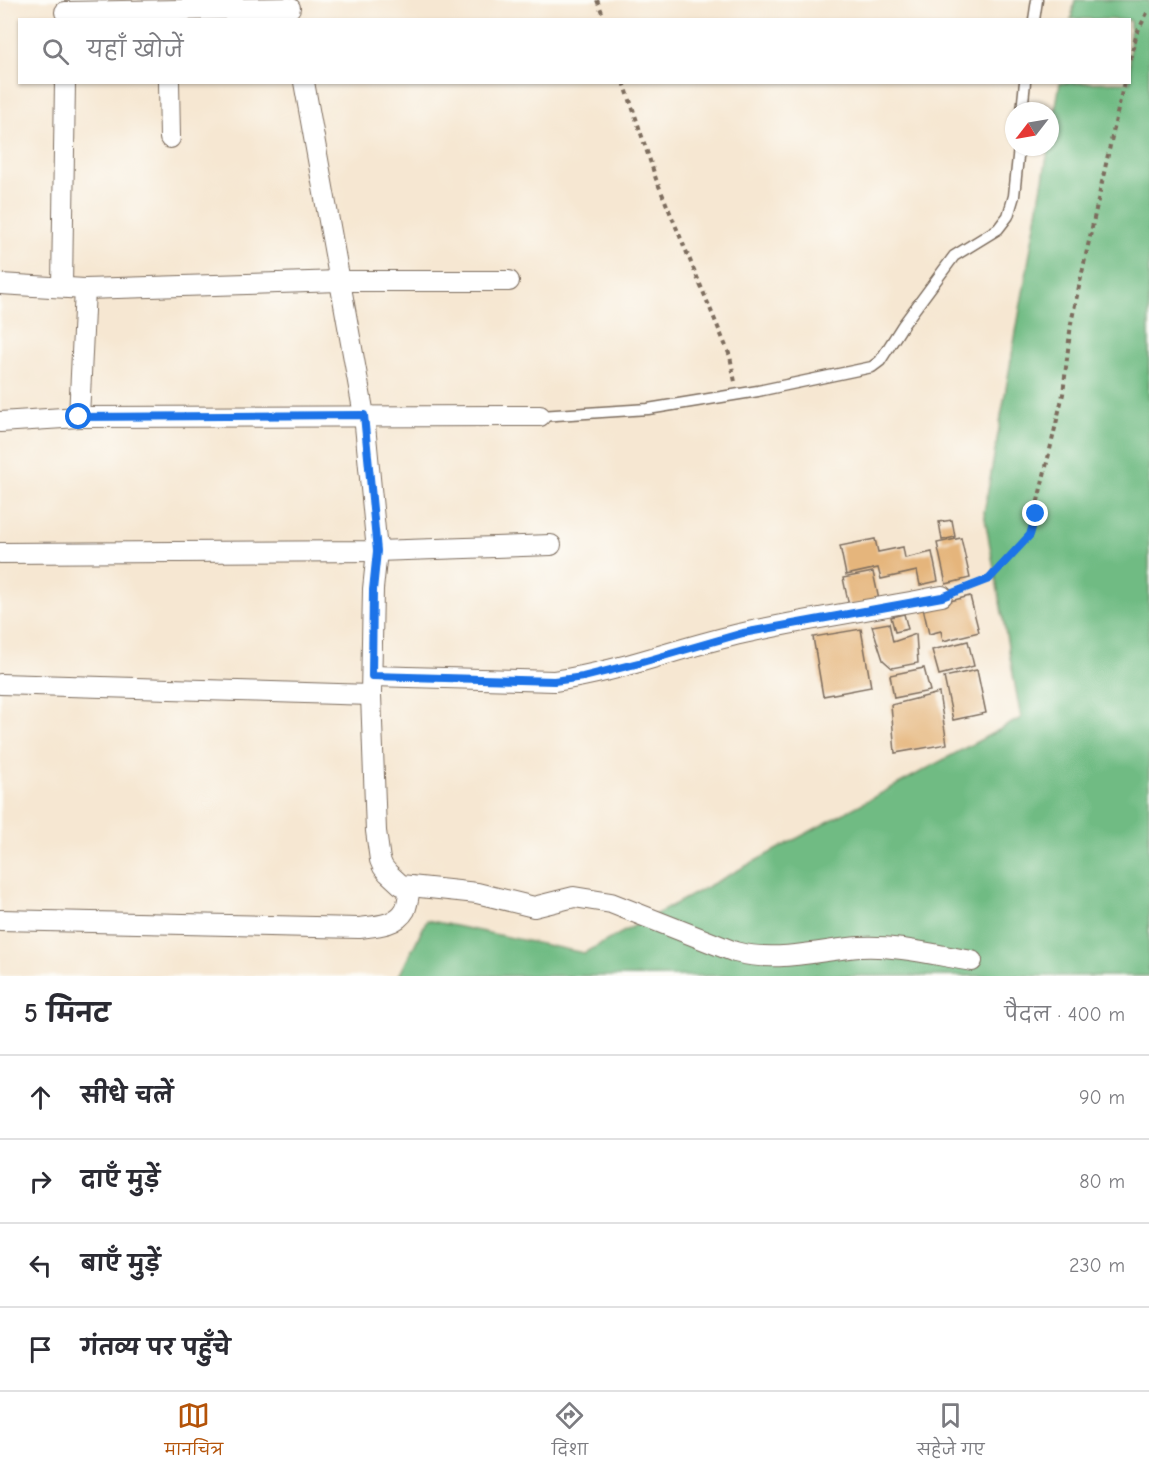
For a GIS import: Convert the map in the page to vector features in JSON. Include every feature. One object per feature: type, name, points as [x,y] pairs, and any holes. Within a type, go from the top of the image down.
[{"type":"street","points":[[65,11],[168,15],[290,9]]},
{"type":"street","points":[[62,286],[64,84]]},
{"type":"street","points":[[169,84],[170,138]]},
{"type":"street","points":[[304,84],[364,415],[377,551],[373,590],[372,685],[376,831],[380,860],[392,877],[401,885],[477,893],[534,907],[574,897],[611,903],[735,952],[751,956],[770,957],[862,947],[898,949],[972,961]]},
{"type":"street","points":[[0,284],[85,289],[340,281],[510,281]]},
{"type":"street","points":[[79,417],[85,289]]},
{"type":"street","points":[[0,422],[79,417],[540,416]]},
{"type":"street","points":[[0,553],[377,551],[550,545]]},
{"type":"street","points":[[0,684],[372,685],[554,681],[583,677],[628,666],[743,633],[942,597]]},
{"type":"street","points":[[0,920],[371,927],[382,926],[396,919],[405,910],[410,886]]},
{"type":"lane","points":[[1034,18],[1037,0]]},
{"type":"lane","points":[[1023,102],[1024,84]]},
{"type":"lane","points":[[540,416],[648,409],[872,367],[880,361],[903,325],[954,256],[998,229],[1008,216],[1014,196],[1018,156]]},
{"type":"path","points":[[597,0],[604,18]]},
{"type":"path","points":[[1131,55],[1137,33],[1149,9]]},
{"type":"path","points":[[625,84],[656,179],[730,356],[737,394]]},
{"type":"path","points":[[942,597],[989,579],[1030,535],[1063,394],[1071,323],[1124,84]]},
{"type":"green space","points":[[1075,0],[1149,0],[1149,976],[399,976],[427,920],[584,953],[1021,718],[984,513],[1047,156],[1059,156],[1059,102],[1057,102],[1060,84],[1131,84],[1131,18],[1071,18]]},
{"type":"building","points":[[952,520],[955,537],[942,540],[939,522]]},
{"type":"building","points":[[961,538],[970,578],[946,584],[937,543]]},
{"type":"building","points":[[875,539],[878,552],[903,547],[905,558],[932,552],[938,581],[920,585],[917,571],[881,579],[878,568],[846,575],[840,546]]},
{"type":"building","points":[[873,572],[879,600],[849,606],[843,578]]},
{"type":"building","points":[[970,596],[979,632],[943,641],[941,631],[929,634],[923,608]]},
{"type":"building","points":[[904,614],[908,629],[895,632],[891,617]]},
{"type":"building","points":[[889,623],[893,642],[916,634],[918,663],[892,668],[883,660],[872,626]]},
{"type":"building","points":[[861,629],[871,687],[823,696],[813,637]]},
{"type":"building","points":[[968,641],[974,666],[939,675],[932,650]]},
{"type":"building","points":[[924,668],[930,691],[894,698],[890,675]]},
{"type":"building","points":[[977,670],[986,713],[953,720],[944,677]]},
{"type":"building","points":[[939,693],[947,744],[895,753],[891,705]]},
{"type":"route","points":[[79,417],[364,415],[377,551],[373,590],[372,676],[526,681],[554,681],[583,677],[743,633],[942,597],[989,579],[1030,535],[1036,514]]}]
